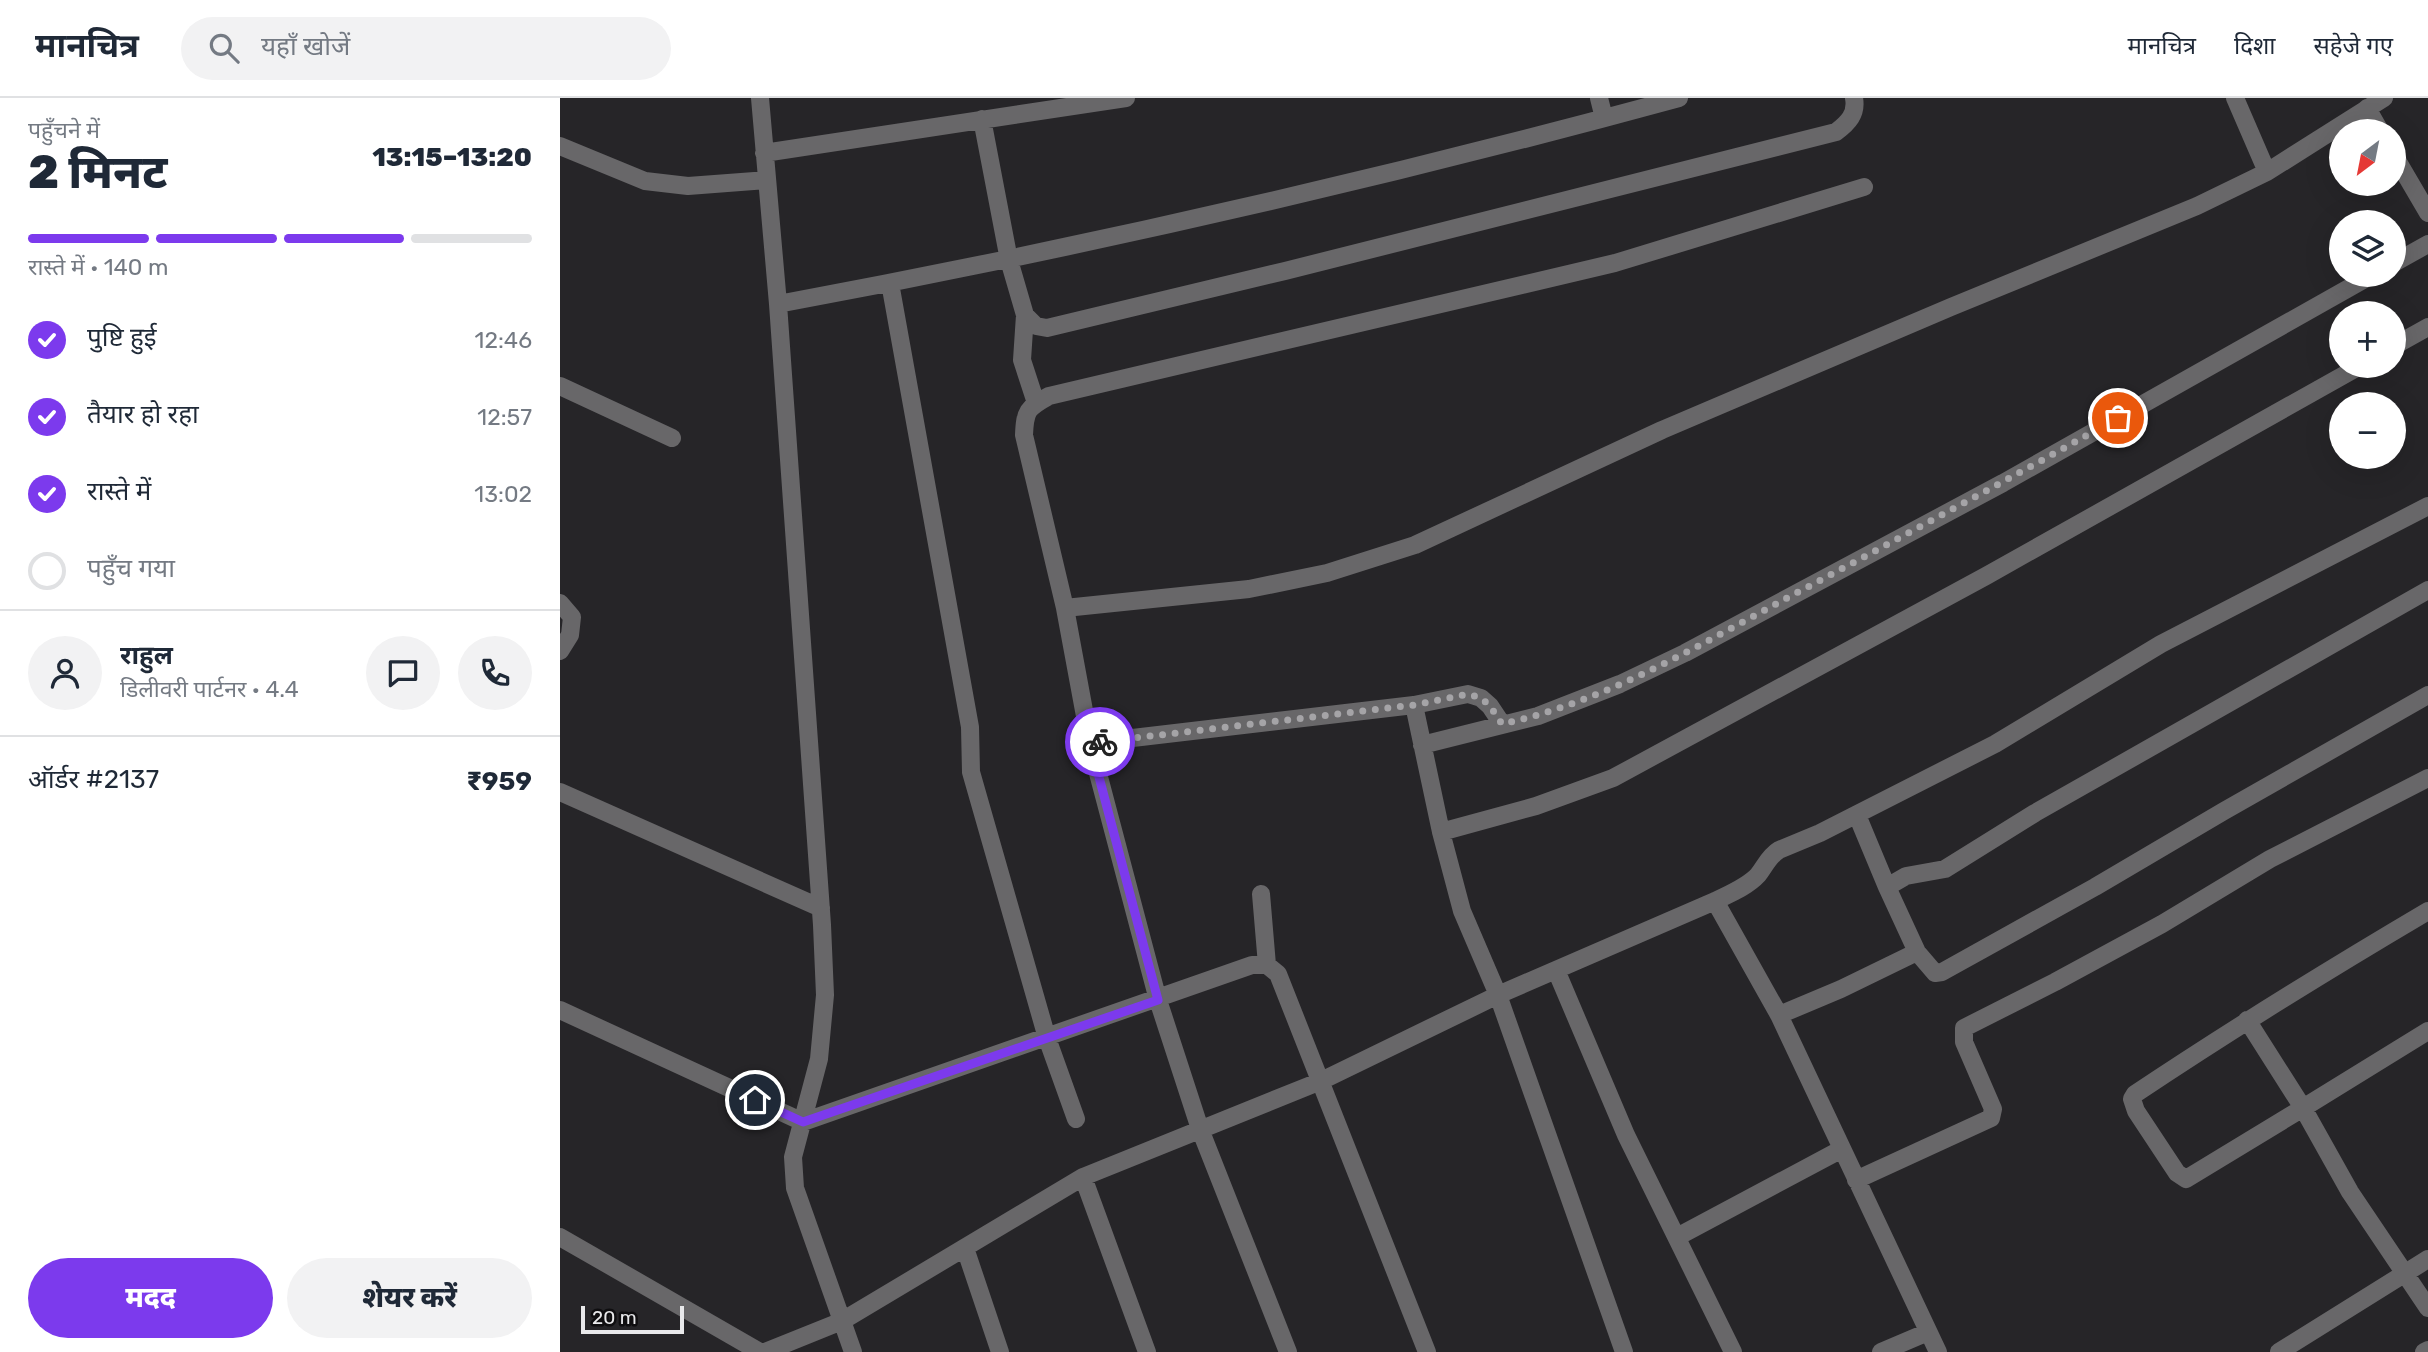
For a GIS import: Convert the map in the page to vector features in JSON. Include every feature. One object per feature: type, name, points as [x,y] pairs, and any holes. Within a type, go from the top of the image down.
[{"type":"street","points":[[760,98],[778,304],[825,995],[819,1059],[793,1157],[795,1188],[853,1352]]},
{"type":"street","points":[[764,153],[1126,98]]},
{"type":"street","points":[[1599,98],[1604,118]]},
{"type":"street","points":[[778,304],[1009,260],[1245,207],[1679,98]]},
{"type":"street","points":[[1025,315],[1036,326],[1047,328],[1836,132],[1851,121],[1856,102],[1854,98]]},
{"type":"street","points":[[2235,98],[2267,172]]},
{"type":"street","points":[[1065,608],[1249,589],[1327,573],[1415,545],[1662,430],[2197,206],[2267,172],[2384,98]]},
{"type":"street","points":[[2367,108],[2373,119]]},
{"type":"street","points":[[982,119],[1009,260],[1025,315],[1022,360],[1035,403]]},
{"type":"street","points":[[560,146],[645,181],[688,186],[766,180]]},
{"type":"street","points":[[2406,175],[2428,213]]},
{"type":"street","points":[[1288,1352],[1200,1129],[1158,1000],[1090,743],[1065,608],[1024,435],[1025,416],[1035,403],[1049,396],[1615,263],[1864,187]]},
{"type":"street","points":[[2406,256],[2428,244]]},
{"type":"street","points":[[890,283],[970,727],[971,772],[1047,1038],[1076,1119]]},
{"type":"street","points":[[1422,745],[1538,716],[1620,684],[1685,653],[2003,483],[2351,287]]},
{"type":"street","points":[[2406,339],[2428,327]]},
{"type":"street","points":[[1441,832],[1536,806],[1613,778],[1986,576],[2339,378]]},
{"type":"street","points":[[560,386],[672,438]]},
{"type":"street","points":[[560,1237],[763,1352],[842,1321],[1083,1177],[1321,1081],[1498,995],[1715,901],[1749,883],[1779,850],[1857,815],[1995,744],[2161,644],[2428,506]]},
{"type":"street","points":[[1887,887],[1906,876],[1945,869],[2035,813],[2428,590]]},
{"type":"street","points":[[560,603],[572,617],[570,635],[560,651]]},
{"type":"street","points":[[1090,743],[1414,705],[1468,694],[1481,698],[1502,724]]},
{"type":"street","points":[[1857,815],[1917,952],[1935,973],[1942,972],[2428,695]]},
{"type":"street","points":[[1414,705],[1441,832],[1462,911],[1498,995],[1625,1352]]},
{"type":"street","points":[[1857,1180],[1991,1118],[1993,1109],[1964,1042],[1964,1028],[2067,976],[2270,859],[2428,778]]},
{"type":"street","points":[[560,792],[821,908]]},
{"type":"street","points":[[1261,894],[1267,965]]},
{"type":"street","points":[[1715,901],[1779,1015],[1938,1352]]},
{"type":"street","points":[[2428,911],[2247,1020],[2135,1094],[2132,1099],[2136,1111],[2177,1172],[2186,1180],[2428,1031]]},
{"type":"street","points":[[1779,1015],[1917,952]]},
{"type":"street","points":[[560,1010],[803,1122],[1252,965],[1267,965],[1278,974],[1427,1352]]},
{"type":"street","points":[[1556,970],[1626,1135],[1733,1352]]},
{"type":"street","points":[[2247,1020],[2303,1108],[2350,1192],[2428,1308]]},
{"type":"street","points":[[1677,1237],[1842,1149]]},
{"type":"street","points":[[1083,1177],[1147,1352]]},
{"type":"street","points":[[965,1248],[1000,1352]]},
{"type":"street","points":[[2279,1352],[2428,1259]]},
{"type":"street","points":[[1881,1352],[1928,1332]]},
{"type":"way so far","points":[[1100,742],[1414,705],[1468,694],[1481,698],[1502,724],[1538,716],[1620,684],[1685,653],[2003,483],[2118,418]]},
{"type":"route","points":[[755,1100],[803,1122],[1158,1000],[1090,743],[1100,742]]}]
